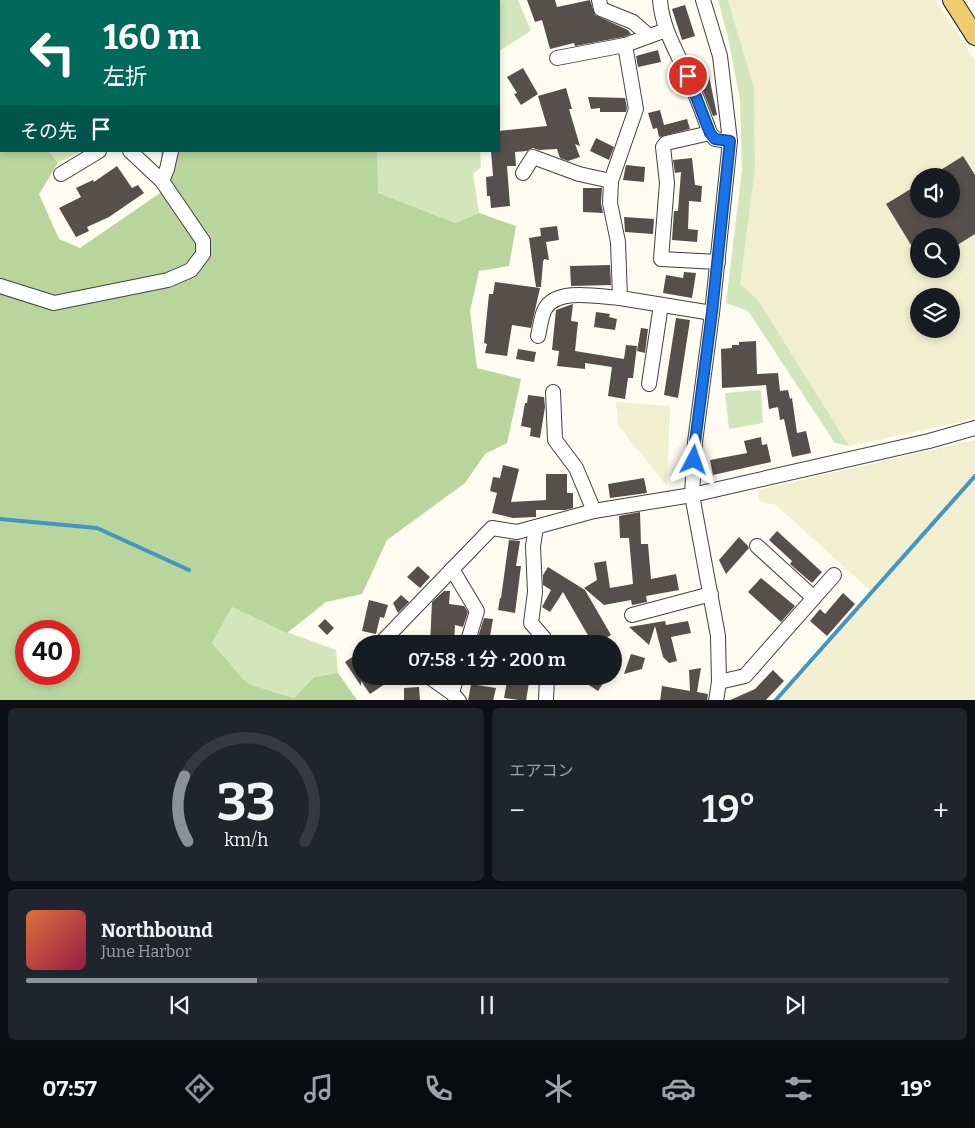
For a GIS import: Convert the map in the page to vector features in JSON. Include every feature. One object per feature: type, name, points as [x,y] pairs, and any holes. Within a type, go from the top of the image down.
[{"type":"main road","points":[[952,0],[975,36]]},
{"type":"street","points":[[599,0],[601,8],[633,22],[649,36]]},
{"type":"street","points":[[660,0],[661,16],[666,30],[688,76],[710,133],[715,139],[730,141]]},
{"type":"street","points":[[703,0],[720,56],[730,141],[718,262],[695,442],[692,496],[718,636],[719,682],[716,700]]},
{"type":"street","points":[[557,58],[625,45],[666,30]]},
{"type":"street","points":[[620,298],[618,242],[610,202],[611,180],[636,109],[625,45]]},
{"type":"street","points":[[710,133],[666,143],[663,148],[667,183],[661,259],[718,262]]},
{"type":"street","points":[[61,174],[97,152]]},
{"type":"street","points":[[0,286],[54,303],[168,280],[191,270],[203,254],[203,241],[162,181],[131,152]]},
{"type":"street","points":[[162,181],[171,152]]},
{"type":"street","points":[[523,174],[533,157],[579,174],[611,180]]},
{"type":"street","points":[[538,336],[545,309],[556,300],[572,294],[620,298],[712,312]]},
{"type":"street","points":[[649,384],[661,305]]},
{"type":"street","points":[[553,392],[555,440],[576,468],[594,511]]},
{"type":"street","points":[[389,635],[492,528],[517,532],[594,511],[692,496],[929,442],[975,428]]},
{"type":"street","points":[[536,528],[533,546],[535,592],[532,623],[542,635]]},
{"type":"street","points":[[757,546],[814,598]]},
{"type":"street","points":[[452,569],[477,610],[470,635]]},
{"type":"street","points":[[719,682],[745,676],[834,575]]},
{"type":"street","points":[[632,615],[711,594]]},
{"type":"street","points":[[440,685],[456,697]]},
{"type":"street","points":[[546,700],[547,685]]},
{"type":"shaded area","points":[[728,0],[936,0],[975,61],[975,417],[965,421],[849,446],[758,300],[739,284],[755,169],[754,88]]},
{"type":"shaded area","points":[[616,402],[670,406],[667,486],[618,425]]},
{"type":"shaded area","points":[[975,440],[975,700],[780,700],[874,594],[776,505],[759,501],[758,490]]},
{"type":"green space","points":[[500,0],[518,0],[531,31],[500,50]]},
{"type":"green space","points":[[718,0],[728,0],[754,88],[755,169],[740,284],[758,300],[849,446],[835,443],[748,311],[726,303],[742,170],[740,100],[728,37]]},
{"type":"green space","points":[[0,152],[50,152],[58,163],[39,194],[59,239],[80,248],[163,191],[161,152],[377,152],[378,193],[456,223],[479,213],[516,226],[509,266],[479,271],[470,311],[477,368],[521,379],[507,443],[485,454],[465,483],[387,540],[362,594],[326,602],[287,633],[232,607],[212,643],[248,684],[294,698],[314,677],[338,673],[357,700],[0,700]]},
{"type":"green space","points":[[50,152],[79,152],[58,163]]},
{"type":"green space","points":[[377,152],[480,152],[481,167],[473,174],[479,213],[457,223],[377,193]]},
{"type":"green space","points":[[761,390],[763,423],[729,429],[725,393]]},
{"type":"green space","points":[[232,607],[287,632],[336,650],[338,673],[314,677],[294,698],[248,684],[212,643]]},
{"type":"building","points":[[527,0],[555,0],[557,7],[590,0],[595,15],[628,30],[631,34],[575,46],[574,43],[550,49],[542,20],[535,22]]},
{"type":"building","points":[[685,5],[695,36],[682,40],[672,9]]},
{"type":"building","points":[[658,50],[661,62],[638,67],[636,56]]},
{"type":"building","points":[[523,68],[538,94],[521,105],[514,94],[517,93],[507,77]]},
{"type":"building","points":[[709,76],[717,115],[713,116],[698,78]]},
{"type":"building","points":[[566,88],[572,109],[569,109],[580,146],[575,144],[580,157],[568,161],[560,158],[557,149],[539,150],[533,148],[527,151],[515,152],[516,166],[507,166],[510,206],[491,208],[490,196],[487,196],[486,177],[493,176],[491,152],[500,152],[500,131],[547,126],[538,96]]},
{"type":"building","points":[[588,97],[625,98],[626,112],[600,112],[600,108],[591,109]]},
{"type":"building","points":[[660,110],[664,125],[687,119],[690,129],[659,137],[657,128],[653,129],[648,113]]},
{"type":"building","points":[[596,138],[614,147],[609,160],[590,151]]},
{"type":"building","points":[[963,156],[975,175],[975,234],[960,243],[960,228],[910,228],[910,243],[886,204],[910,189],[910,218],[960,218],[960,168],[944,168]]},
{"type":"building","points":[[692,158],[695,185],[702,186],[701,202],[689,201],[688,229],[698,230],[697,242],[672,240],[674,211],[678,211],[681,172],[675,173],[673,160]]},
{"type":"building","points":[[626,165],[645,167],[644,182],[623,180]]},
{"type":"building","points":[[117,166],[132,188],[138,185],[144,193],[109,217],[87,227],[89,231],[76,237],[59,208],[81,197],[76,188],[93,180],[94,182]]},
{"type":"building","points":[[583,188],[602,188],[601,203],[603,213],[583,212]]},
{"type":"building","points":[[624,217],[654,219],[653,234],[625,232]]},
{"type":"building","points":[[557,226],[559,240],[546,242],[549,260],[544,259],[541,287],[536,287],[529,238],[541,236],[540,228]]},
{"type":"building","points":[[610,265],[611,285],[571,286],[570,266]]},
{"type":"building","points":[[684,272],[696,273],[692,298],[663,293],[666,275],[683,278]]},
{"type":"building","points":[[495,282],[540,288],[531,328],[512,325],[507,356],[485,353],[487,344],[484,343],[489,294],[493,294]]},
{"type":"building","points":[[573,304],[571,321],[578,322],[575,351],[624,359],[626,345],[637,346],[633,378],[628,378],[625,399],[608,396],[612,367],[585,363],[585,369],[557,366],[559,351],[552,350],[556,310]]},
{"type":"building","points":[[596,312],[610,314],[609,317],[617,319],[615,330],[594,327]]},
{"type":"building","points":[[676,318],[690,320],[678,398],[664,395]]},
{"type":"building","points":[[641,328],[648,329],[645,353],[637,351]]},
{"type":"building","points":[[756,341],[757,374],[778,373],[780,391],[788,390],[790,399],[792,398],[797,433],[806,431],[811,453],[792,457],[784,419],[780,420],[778,407],[769,409],[766,385],[722,388],[721,349],[732,348],[732,345],[739,345],[739,342]]},
{"type":"building","points":[[518,349],[536,352],[534,362],[516,359]]},
{"type":"building","points":[[528,395],[544,397],[545,407],[540,438],[530,436],[531,428],[521,426]]},
{"type":"building","points":[[761,437],[762,445],[767,444],[771,462],[713,475],[710,460],[747,453],[744,441]]},
{"type":"building","points":[[503,465],[519,469],[511,502],[546,500],[546,474],[567,474],[567,493],[573,493],[573,508],[565,510],[536,510],[536,517],[513,518],[492,513],[497,493],[490,491],[493,477],[500,478]]},
{"type":"building","points":[[644,478],[647,493],[610,498],[608,484]]},
{"type":"building","points":[[640,512],[641,544],[648,544],[651,579],[676,574],[679,590],[646,596],[647,602],[632,605],[631,600],[604,605],[584,588],[597,580],[594,563],[606,561],[610,588],[633,584],[629,538],[620,538],[619,516]]},
{"type":"building","points":[[777,531],[822,572],[812,583],[790,564],[792,561],[769,540]]},
{"type":"building","points":[[739,537],[749,548],[726,574],[719,560]]},
{"type":"building","points":[[509,540],[520,541],[516,566],[521,566],[515,613],[498,610]]},
{"type":"building","points":[[418,566],[430,577],[420,588],[407,577]]},
{"type":"building","points":[[548,567],[585,590],[611,635],[588,635],[563,592],[550,612],[542,607],[551,590],[543,585],[543,575]]},
{"type":"building","points":[[761,578],[795,606],[781,622],[748,592]]},
{"type":"building","points":[[444,591],[450,591],[449,604],[464,606],[468,612],[463,627],[455,625],[454,635],[430,635],[432,602]]},
{"type":"building","points":[[843,593],[855,604],[827,636],[810,621],[820,609],[825,614]]},
{"type":"building","points":[[401,595],[409,602],[398,613],[393,603]]},
{"type":"building","points":[[369,600],[388,605],[384,618],[380,617],[376,634],[362,631]]},
{"type":"building","points":[[484,618],[493,619],[490,635],[479,635]]},
{"type":"building","points":[[325,619],[334,628],[327,635],[318,626]]},
{"type":"building","points":[[665,621],[666,625],[688,621],[691,633],[671,637],[677,661],[669,663],[663,657],[655,626],[649,645],[629,627]]},
{"type":"building","points":[[631,654],[645,658],[642,669],[624,674]]},
{"type":"building","points":[[352,657],[352,672],[345,662]]},
{"type":"building","points":[[701,668],[697,692],[708,694],[707,700],[660,700],[662,686],[690,691],[689,670]]},
{"type":"building","points":[[773,670],[784,681],[766,700],[730,700],[755,689]]},
{"type":"building","points":[[364,685],[384,685],[370,694]]},
{"type":"building","points":[[471,685],[496,688],[493,700],[468,700]]},
{"type":"building","points":[[506,685],[529,685],[526,700],[504,698]]},
{"type":"building","points":[[589,685],[602,685],[598,691]]},
{"type":"building","points":[[419,687],[420,700],[404,700],[404,688]]},
{"type":"waterway","points":[[776,700],[975,476]]},
{"type":"waterway","points":[[0,519],[97,528],[189,570]]},
{"type":"route","points":[[688,76],[710,133],[715,139],[730,141],[694,460]]}]
